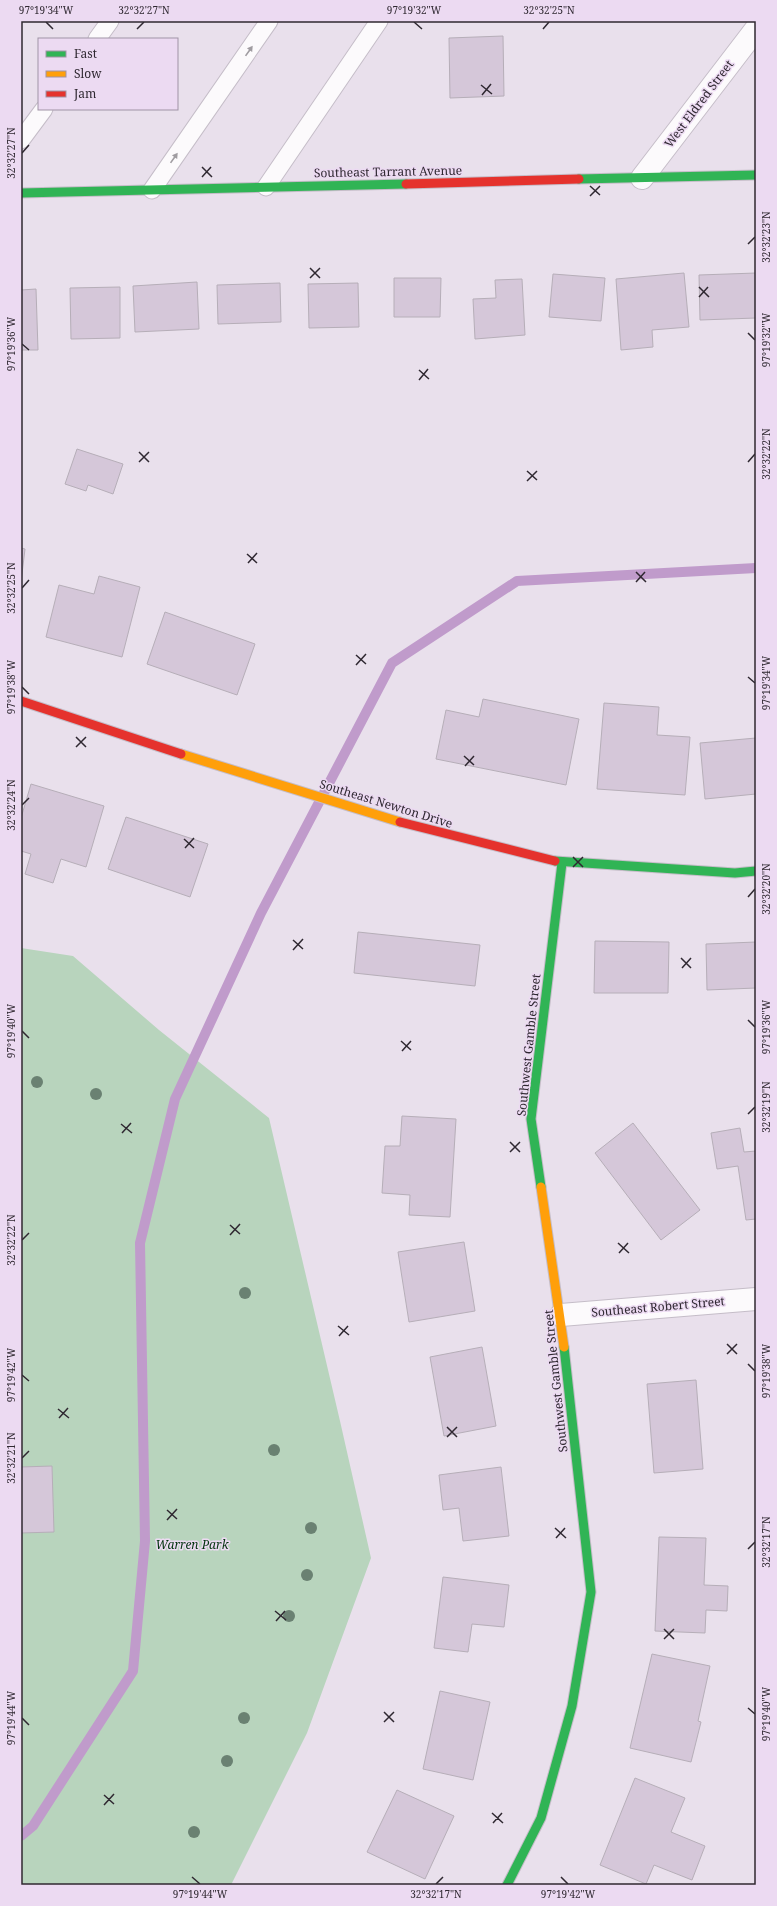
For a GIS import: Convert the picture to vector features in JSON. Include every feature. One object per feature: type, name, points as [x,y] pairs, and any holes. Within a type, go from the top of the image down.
[{"type":"street","name":"West Eldred Street","points":[[642,178],[756,29]]},
{"type":"street","name":"Southeast Tarrant Avenue","points":[[21,193],[756,175]]},
{"type":"street","name":"Southeast Newton Drive","points":[[21,701],[118,734],[408,825],[562,863],[735,874],[756,871]]},
{"type":"street","name":"Southwest Gamble Street","points":[[507,1885],[541,1818],[572,1706],[591,1592],[561,1315],[531,1119],[562,863]]},
{"type":"street","name":"Southeast Robert Street","points":[[561,1315],[756,1299]]},
{"type":"lane","points":[[97,38],[110,21]]},
{"type":"lane","points":[[152,190],[269,21]]},
{"type":"lane","points":[[266,187],[379,21]]},
{"type":"lane","points":[[21,140],[43,110]]},
{"type":"green space","name":"Warren Park","points":[[21,948],[73,956],[159,1030],[269,1118],[371,1558],[307,1733],[231,1885],[21,1885]]},
{"type":"building","points":[[503,36],[504,96],[450,98],[449,38]]},
{"type":"building","points":[[684,273],[689,327],[652,330],[653,347],[621,350],[616,279]]},
{"type":"building","points":[[756,273],[756,318],[700,320],[699,275]]},
{"type":"building","points":[[553,274],[605,278],[601,321],[549,317]]},
{"type":"building","points":[[394,278],[441,278],[440,317],[394,317]]},
{"type":"building","points":[[522,279],[525,335],[475,339],[473,299],[496,298],[495,280]]},
{"type":"building","points":[[197,282],[199,329],[135,332],[133,286]]},
{"type":"building","points":[[280,283],[281,322],[218,324],[217,285]]},
{"type":"building","points":[[358,283],[359,327],[309,328],[308,284]]},
{"type":"building","points":[[120,287],[120,338],[71,339],[70,288]]},
{"type":"building","points":[[36,289],[38,350],[21,350],[21,290]]},
{"type":"building","points":[[77,449],[123,464],[113,494],[88,485],[86,491],[65,484]]},
{"type":"building","points":[[21,548],[25,549],[21,582]]},
{"type":"building","points":[[99,576],[140,587],[122,657],[46,637],[59,585],[94,594]]},
{"type":"building","points":[[165,612],[255,644],[237,695],[147,664]]},
{"type":"building","points":[[483,699],[579,719],[566,785],[436,759],[446,710],[479,717]]},
{"type":"building","points":[[604,703],[659,707],[657,735],[690,737],[685,795],[597,789]]},
{"type":"building","points":[[756,738],[756,794],[705,799],[700,743]]},
{"type":"building","points":[[31,784],[104,806],[86,867],[61,859],[53,883],[25,874],[31,854],[21,851],[21,818]]},
{"type":"building","points":[[126,817],[208,844],[190,897],[108,869]]},
{"type":"building","points":[[358,932],[480,945],[475,986],[354,973]]},
{"type":"building","points":[[595,941],[669,942],[668,993],[594,993]]},
{"type":"building","points":[[756,942],[756,988],[707,990],[706,944]]},
{"type":"building","points":[[402,1116],[456,1119],[450,1217],[409,1215],[410,1195],[382,1193],[385,1146],[400,1146]]},
{"type":"building","points":[[633,1123],[700,1210],[661,1240],[595,1153]]},
{"type":"building","points":[[740,1128],[744,1152],[756,1151],[756,1219],[746,1220],[738,1166],[717,1169],[711,1133]]},
{"type":"building","points":[[464,1242],[475,1311],[409,1322],[398,1252]]},
{"type":"building","points":[[482,1347],[496,1426],[444,1436],[430,1357]]},
{"type":"building","points":[[696,1380],[703,1469],[654,1473],[647,1384]]},
{"type":"building","points":[[52,1466],[54,1532],[21,1533],[21,1467]]},
{"type":"building","points":[[501,1467],[509,1536],[463,1541],[459,1508],[443,1510],[439,1475]]},
{"type":"building","points":[[659,1537],[706,1538],[704,1585],[728,1586],[727,1611],[706,1610],[705,1633],[655,1631]]},
{"type":"building","points":[[443,1577],[509,1585],[504,1627],[472,1624],[468,1652],[434,1648]]},
{"type":"building","points":[[652,1654],[710,1666],[698,1721],[701,1722],[691,1762],[630,1748]]},
{"type":"building","points":[[440,1691],[490,1702],[473,1780],[423,1769]]},
{"type":"building","points":[[635,1778],[685,1798],[671,1832],[705,1846],[692,1880],[654,1865],[646,1884],[600,1865]]},
{"type":"building","points":[[397,1790],[454,1816],[425,1879],[367,1852]]},
{"type":"waterway","points":[[21,1836],[33,1826],[133,1671],[145,1541],[140,1243],[175,1099],[261,913],[392,663],[517,581],[756,568]]},
{"type":"traffic: fast","points":[[579,179],[756,175]]},
{"type":"traffic: fast","points":[[21,193],[406,184]]},
{"type":"traffic: fast","points":[[555,861],[735,873],[756,871]]},
{"type":"traffic: fast","points":[[541,1187],[531,1119],[562,863]]},
{"type":"traffic: fast","points":[[507,1885],[541,1818],[572,1706],[591,1592],[564,1347]]},
{"type":"traffic: slow","points":[[181,754],[400,822]]},
{"type":"traffic: slow","points":[[541,1187],[564,1347]]},
{"type":"traffic: jam","points":[[406,184],[579,179]]},
{"type":"traffic: jam","points":[[21,701],[181,754]]},
{"type":"traffic: jam","points":[[400,822],[555,861]]}]
